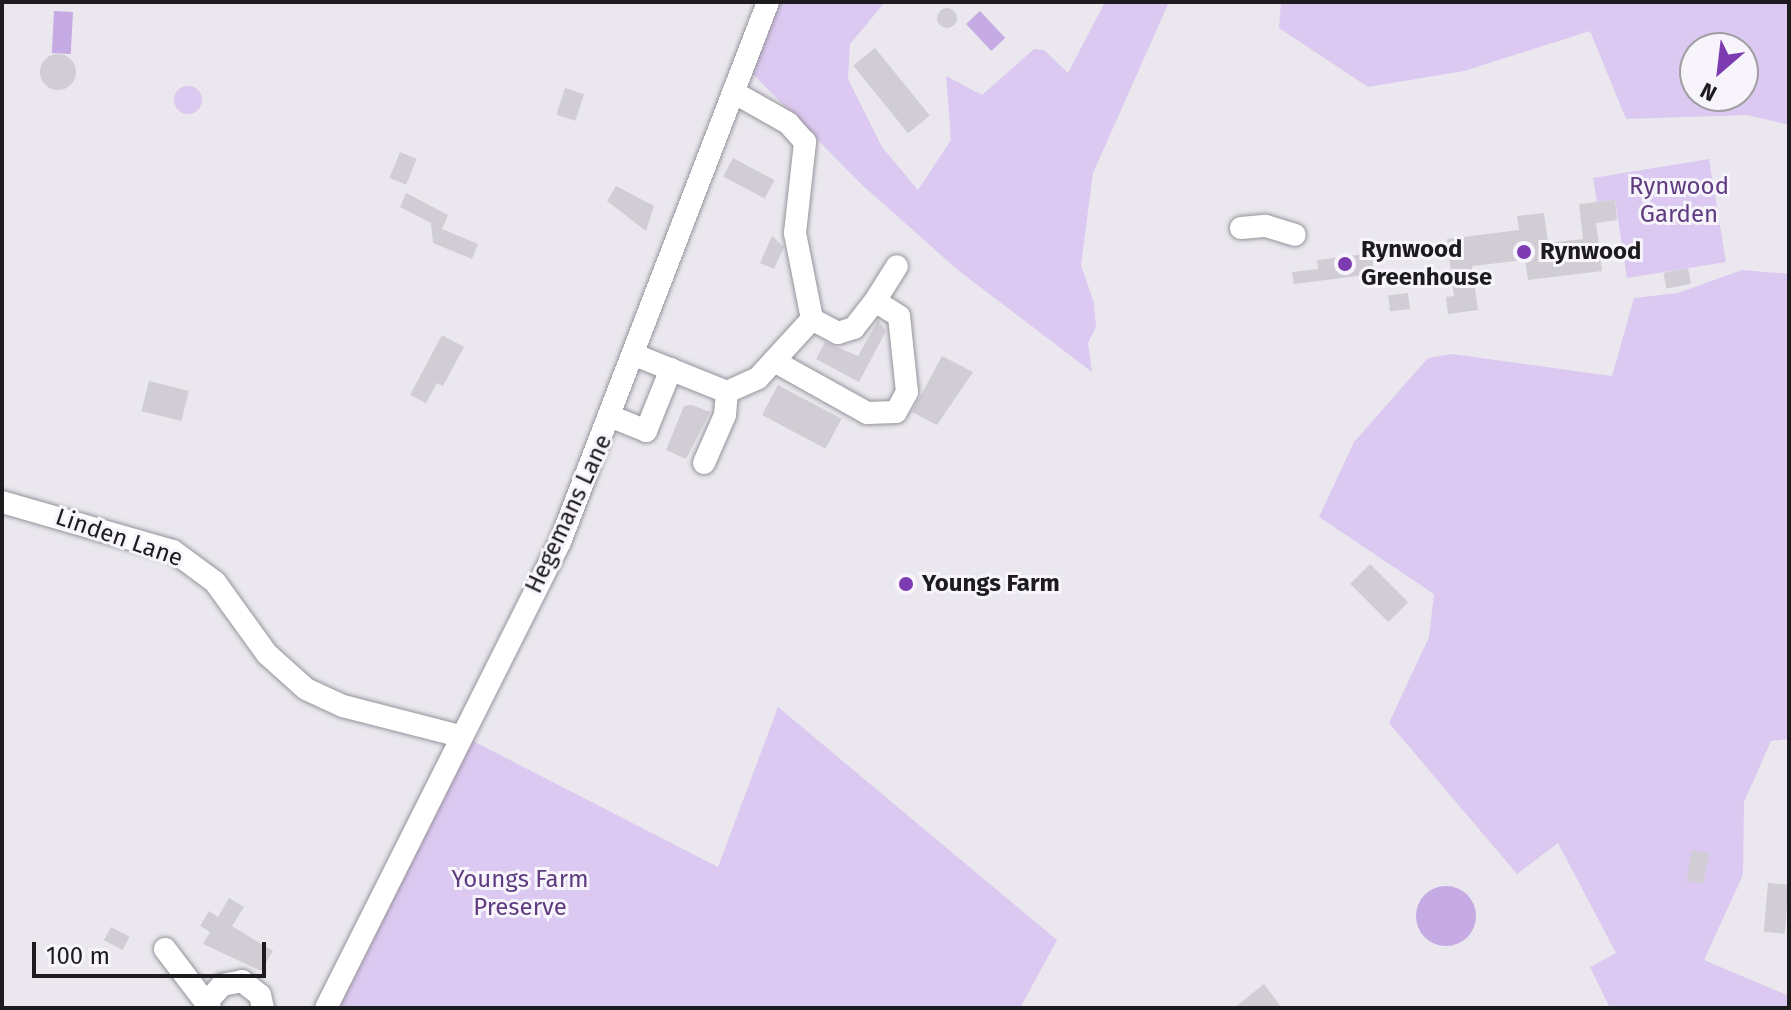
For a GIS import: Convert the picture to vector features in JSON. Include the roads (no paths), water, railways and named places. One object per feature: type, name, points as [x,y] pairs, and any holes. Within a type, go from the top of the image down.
[{"type":"street","name":"Hegemans Lane","points":[[326,1008],[560,542],[612,417],[768,2]]},
{"type":"street","points":[[733,92],[788,123],[805,142],[795,233],[812,319]]},
{"type":"street","points":[[1241,228],[1266,226],[1295,235]]},
{"type":"street","points":[[812,319],[838,333],[854,328],[897,266]]},
{"type":"street","points":[[774,361],[867,413],[896,412],[907,392],[899,316],[875,301]]},
{"type":"street","points":[[635,355],[727,392],[758,378],[812,319]]},
{"type":"street","points":[[612,417],[646,431],[671,369]]},
{"type":"street","points":[[704,463],[725,415],[727,392]]},
{"type":"street","name":"Linden Lane","points":[[2,502],[173,551],[215,582],[267,654],[306,689],[343,706],[460,736]]},
{"type":"street","points":[[165,949],[208,1005],[222,985],[242,981],[260,995],[263,1008]]},
{"type":"place","name":"Rynwood","points":[[1524,252]]},
{"type":"place","name":"Rynwood Greenhouse","points":[[1345,264]]},
{"type":"place","name":"Youngs Farm","points":[[906,584]]},
{"type":"park label","name":"Rynwood Garden","points":[[1679,201]]},
{"type":"park label","name":"Youngs Farm Preserve","points":[[520,894]]}]
